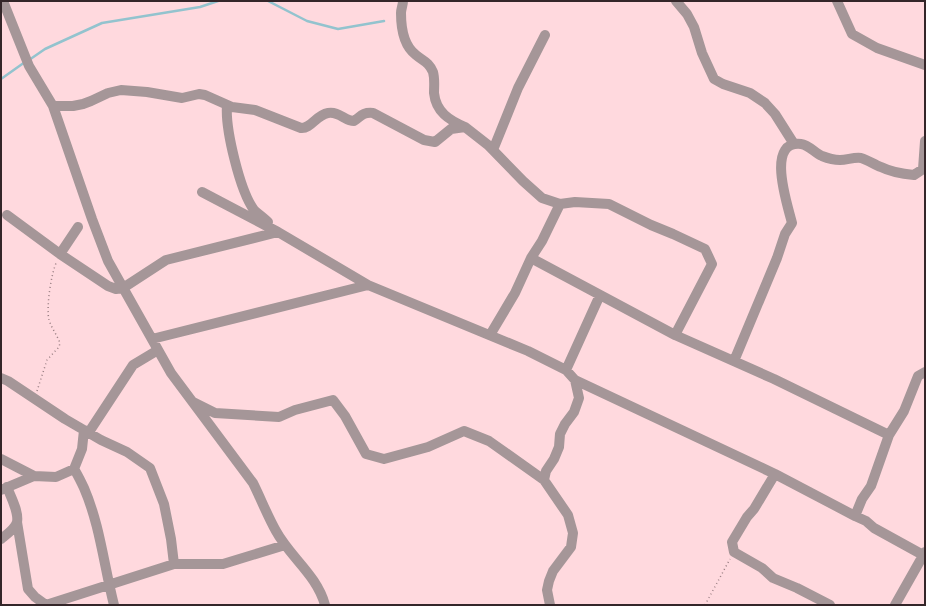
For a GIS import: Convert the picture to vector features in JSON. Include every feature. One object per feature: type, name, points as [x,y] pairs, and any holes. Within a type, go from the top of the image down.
[{"type":"street","points":[[3,1],[30,66],[53,106],[108,262],[171,374],[253,483],[263,501],[276,531],[285,545],[316,583],[325,605]]},
{"type":"street","points":[[403,1],[401,12],[405,40],[410,50],[426,61],[433,72],[436,103],[441,112],[452,121],[465,127],[479,137],[542,198],[560,204],[575,202],[610,204],[651,225],[705,249],[712,264],[675,335]]},
{"type":"street","points":[[676,1],[687,14],[694,26],[702,53],[714,79],[723,84],[750,93],[765,103],[775,114],[794,144]]},
{"type":"street","points":[[837,1],[852,34],[877,48],[925,65]]},
{"type":"street","points":[[493,150],[518,88],[545,35]]},
{"type":"street","points":[[53,106],[73,106],[92,102],[108,93],[121,90],[147,92],[182,98],[199,94],[205,95],[232,107],[255,110],[301,128],[309,126],[314,120],[326,113],[338,114],[351,121],[367,112],[373,113],[424,140],[434,142],[451,129],[465,127]]},
{"type":"street","points":[[227,105],[226,115],[230,140],[236,165],[248,199],[254,210],[278,232]]},
{"type":"street","points":[[734,361],[777,258],[785,234],[792,223],[784,191],[780,166],[784,151],[794,144],[803,144],[822,156],[839,160],[863,158],[882,168],[914,175],[923,169],[925,141]]},
{"type":"street","points":[[202,192],[278,232],[368,285],[528,351],[566,370],[575,380],[775,474],[866,521],[874,528],[924,554],[895,605]]},
{"type":"street","points":[[490,335],[515,293],[531,258],[542,241],[560,204]]},
{"type":"street","points":[[7,215],[60,254],[108,286],[116,289],[122,288],[166,260],[278,232]]},
{"type":"street","points":[[60,254],[78,227]]},
{"type":"street","points":[[531,258],[675,335],[774,379],[889,435]]},
{"type":"street","points":[[152,339],[368,285]]},
{"type":"street","points":[[566,370],[600,294]]},
{"type":"street","points":[[158,350],[133,365],[86,431],[82,449],[74,469],[56,477],[34,476],[4,488],[16,513],[28,589],[35,597],[46,605],[174,564],[223,564],[285,545]]},
{"type":"street","points":[[854,516],[862,499],[872,486],[889,435],[904,411],[918,376],[925,372]]},
{"type":"street","points":[[1,378],[86,431],[127,452],[150,468],[164,504],[174,564]]},
{"type":"street","points":[[544,480],[546,471],[554,459],[564,424],[574,412],[579,398],[575,380]]},
{"type":"street","points":[[191,401],[215,413],[279,417],[295,410],[334,400],[345,416],[366,454],[384,459],[428,446],[464,431],[489,441],[544,480],[568,515],[573,533],[570,547],[553,572],[549,581],[547,590],[550,605]]},
{"type":"street","points":[[1,459],[34,476]]},
{"type":"street","points":[[74,469],[85,488],[97,527],[108,584],[114,605]]},
{"type":"street","points":[[775,474],[732,542],[734,552],[762,568],[773,578],[797,588],[830,605]]},
{"type":"street","points":[[1,539],[14,528],[17,522]]},
{"type":"path","points":[[34,399],[47,360],[59,347],[60,343],[49,320],[48,309],[51,279],[54,267],[60,254]]},
{"type":"path","points":[[705,605],[734,552]]},
{"type":"waterway","points":[[29,60],[45,49],[102,23],[200,7],[218,1]]},
{"type":"waterway","points":[[268,1],[307,21],[338,29],[384,21]]},
{"type":"waterway","points":[[1,79],[25,62]]}]
